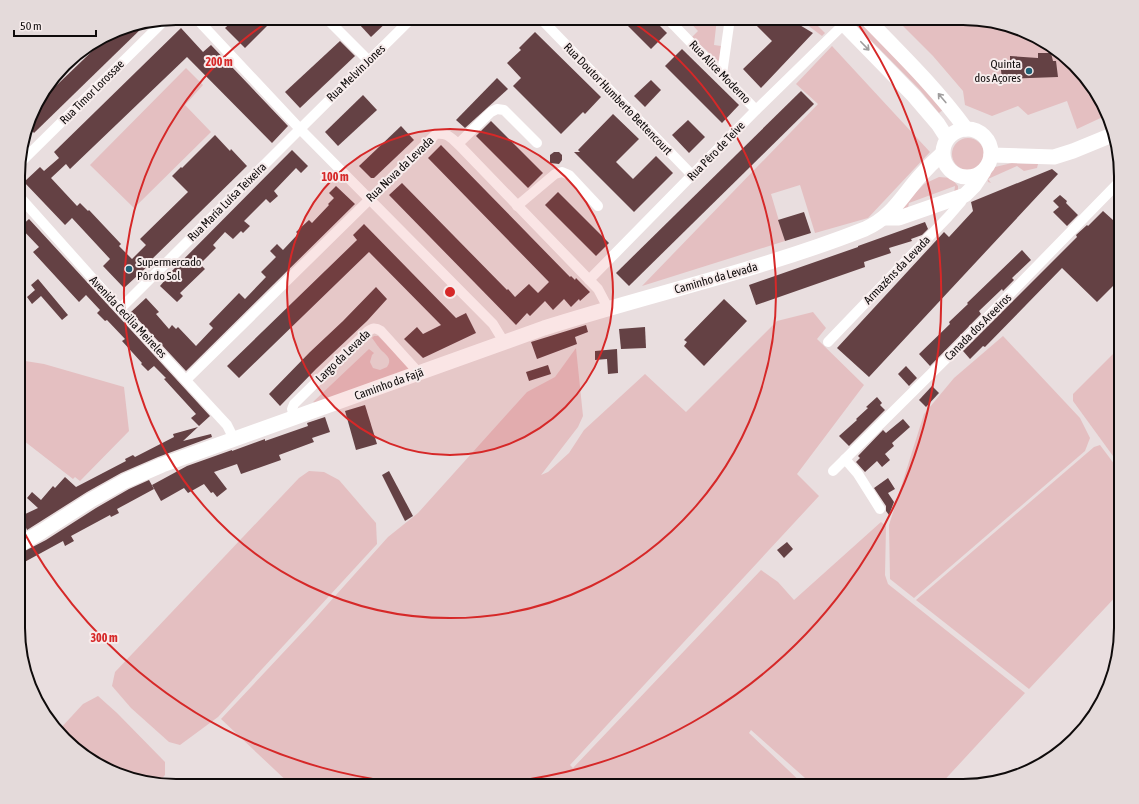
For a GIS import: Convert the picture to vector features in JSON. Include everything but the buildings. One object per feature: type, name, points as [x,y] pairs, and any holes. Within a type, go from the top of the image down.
[{"type":"street","points":[[203,25],[300,128],[493,324],[504,342]]},
{"type":"street","points":[[333,25],[368,61]]},
{"type":"street","name":"Rua Melvin Jones","points":[[300,128],[405,25]]},
{"type":"street","name":"Rua Doutor Humberto Bettencourt","points":[[547,25],[692,175]]},
{"type":"street","name":"Rua Alice Moderno","points":[[674,25],[756,110]]},
{"type":"street","points":[[722,74],[729,25]]},
{"type":"street","name":"Rua Pêro de Teive","points":[[589,280],[837,25]]},
{"type":"street","points":[[845,25],[914,96],[948,138]]},
{"type":"street","points":[[873,25],[930,84],[966,129]]},
{"type":"street","name":"Rua Timor Lorossae","points":[[26,157],[159,26]]},
{"type":"street","points":[[458,144],[497,108],[504,110],[537,143]]},
{"type":"street","name":"Rua Maria Luísa Teixeira","points":[[120,309],[300,128]]},
{"type":"street","points":[[966,129],[979,132],[984,137],[988,142],[991,155],[985,170],[979,174],[964,178],[950,171],[944,163],[942,154],[948,138],[952,134],[966,129]]},
{"type":"street","name":"Rua Nova da Levada","points":[[186,380],[436,134],[444,133],[458,144],[598,289],[608,308]]},
{"type":"street","points":[[991,155],[1054,157],[1109,136]]},
{"type":"street","name":"Caminho da Levada","points":[[544,328],[608,308],[766,264],[850,235],[876,224],[885,218],[920,176],[942,154]]},
{"type":"street","name":"Armazéns da Levada","points":[[828,342],[948,217],[974,186],[985,170]]},
{"type":"street","name":"Caminho da Levada","points":[[910,188],[935,174],[950,171]]},
{"type":"street","points":[[517,206],[554,174],[562,172],[569,175],[598,206]]},
{"type":"street","points":[[964,178],[965,195]]},
{"type":"street","name":"Canada dos Areeiros","points":[[833,471],[963,342],[1114,187]]},
{"type":"street","name":"Caminho da Levada","points":[[885,218],[899,218],[965,195]]},
{"type":"street","name":"Avenida Cecilia Meireles","points":[[25,203],[227,425],[234,439]]},
{"type":"street","name":"Largo da Levada","points":[[294,418],[292,409],[294,404],[372,328],[377,328],[381,331],[420,373]]},
{"type":"street","name":"Caminho da Fajã","points":[[25,541],[91,500],[162,465],[544,328]]},
{"type":"street","points":[[845,459],[858,474],[880,509]]},
{"type":"shaded area","points":[[692,25],[716,25],[714,45],[721,46],[720,60],[718,61],[692,37],[698,31]]},
{"type":"shaded area","points":[[807,25],[817,25],[825,33],[822,36]]},
{"type":"shaded area","points":[[856,25],[867,25],[945,108],[939,113],[920,90]]},
{"type":"shaded area","points":[[902,25],[973,25],[1002,30],[1021,36],[1039,45],[1063,62],[1077,76],[1089,92],[1102,117],[1077,129],[1067,101],[1028,115],[1018,106],[992,116],[965,105],[963,91],[933,56]]},
{"type":"shaded area","points":[[832,46],[930,152],[868,218],[815,233],[800,185],[771,194],[785,241],[642,286],[818,104],[796,84]]},
{"type":"shaded area","points":[[186,68],[203,85],[185,105],[211,132],[134,208],[90,165]]},
{"type":"shaded area","points":[[965,138],[971,138],[981,145],[984,154],[983,160],[977,167],[971,170],[965,170],[955,163],[952,157],[952,151],[959,141]]},
{"type":"shaded area","points":[[1012,163],[1038,164],[1037,168],[1024,171],[1017,166],[988,179],[991,183],[988,182],[987,176],[995,167]]},
{"type":"shaded area","points":[[939,177],[951,178],[958,186],[958,192],[954,194],[955,186],[909,203],[907,212],[898,215],[903,206],[924,184]]},
{"type":"shaded area","points":[[813,312],[826,328],[817,339],[864,385],[797,474],[819,496],[570,765],[573,768],[761,570],[778,582],[794,600],[881,522],[886,526],[885,575],[888,584],[1025,693],[945,779],[806,779],[751,730],[749,733],[798,779],[285,779],[221,719],[310,624],[388,537],[418,513],[527,392],[555,377],[576,348],[583,416],[578,427],[541,475],[548,472],[569,453],[584,430],[645,374],[686,412],[777,321]]},
{"type":"shaded area","points":[[374,336],[378,336],[408,365],[409,370],[317,404],[313,402],[369,349],[374,353],[370,362],[373,368],[380,370],[387,367],[389,358],[372,338]]},
{"type":"shaded area","points":[[1003,336],[1080,418],[1090,438],[1085,451],[914,598],[890,579],[889,525],[924,414],[954,378]]},
{"type":"shaded area","points":[[1114,353],[1114,457],[1073,401],[1073,394]]},
{"type":"shaded area","points":[[25,361],[44,364],[124,387],[129,431],[80,481],[75,477],[73,479],[25,442]]},
{"type":"shaded area","points":[[1100,445],[1114,464],[1114,598],[1029,689],[916,600],[1094,447]]},
{"type":"shaded area","points":[[309,471],[324,472],[339,480],[376,523],[377,544],[218,717],[180,745],[169,742],[131,708],[112,686],[115,672],[299,478]]},
{"type":"shaded area","points":[[98,696],[117,713],[165,762],[165,775],[162,779],[137,774],[118,768],[100,759],[76,742],[61,727],[83,704]]},
{"type":"place","name":"Quinta dos Açores","points":[[1029,71]]},
{"type":"place","name":"Supermercado Pôr do Sol","points":[[129,269]]}]
